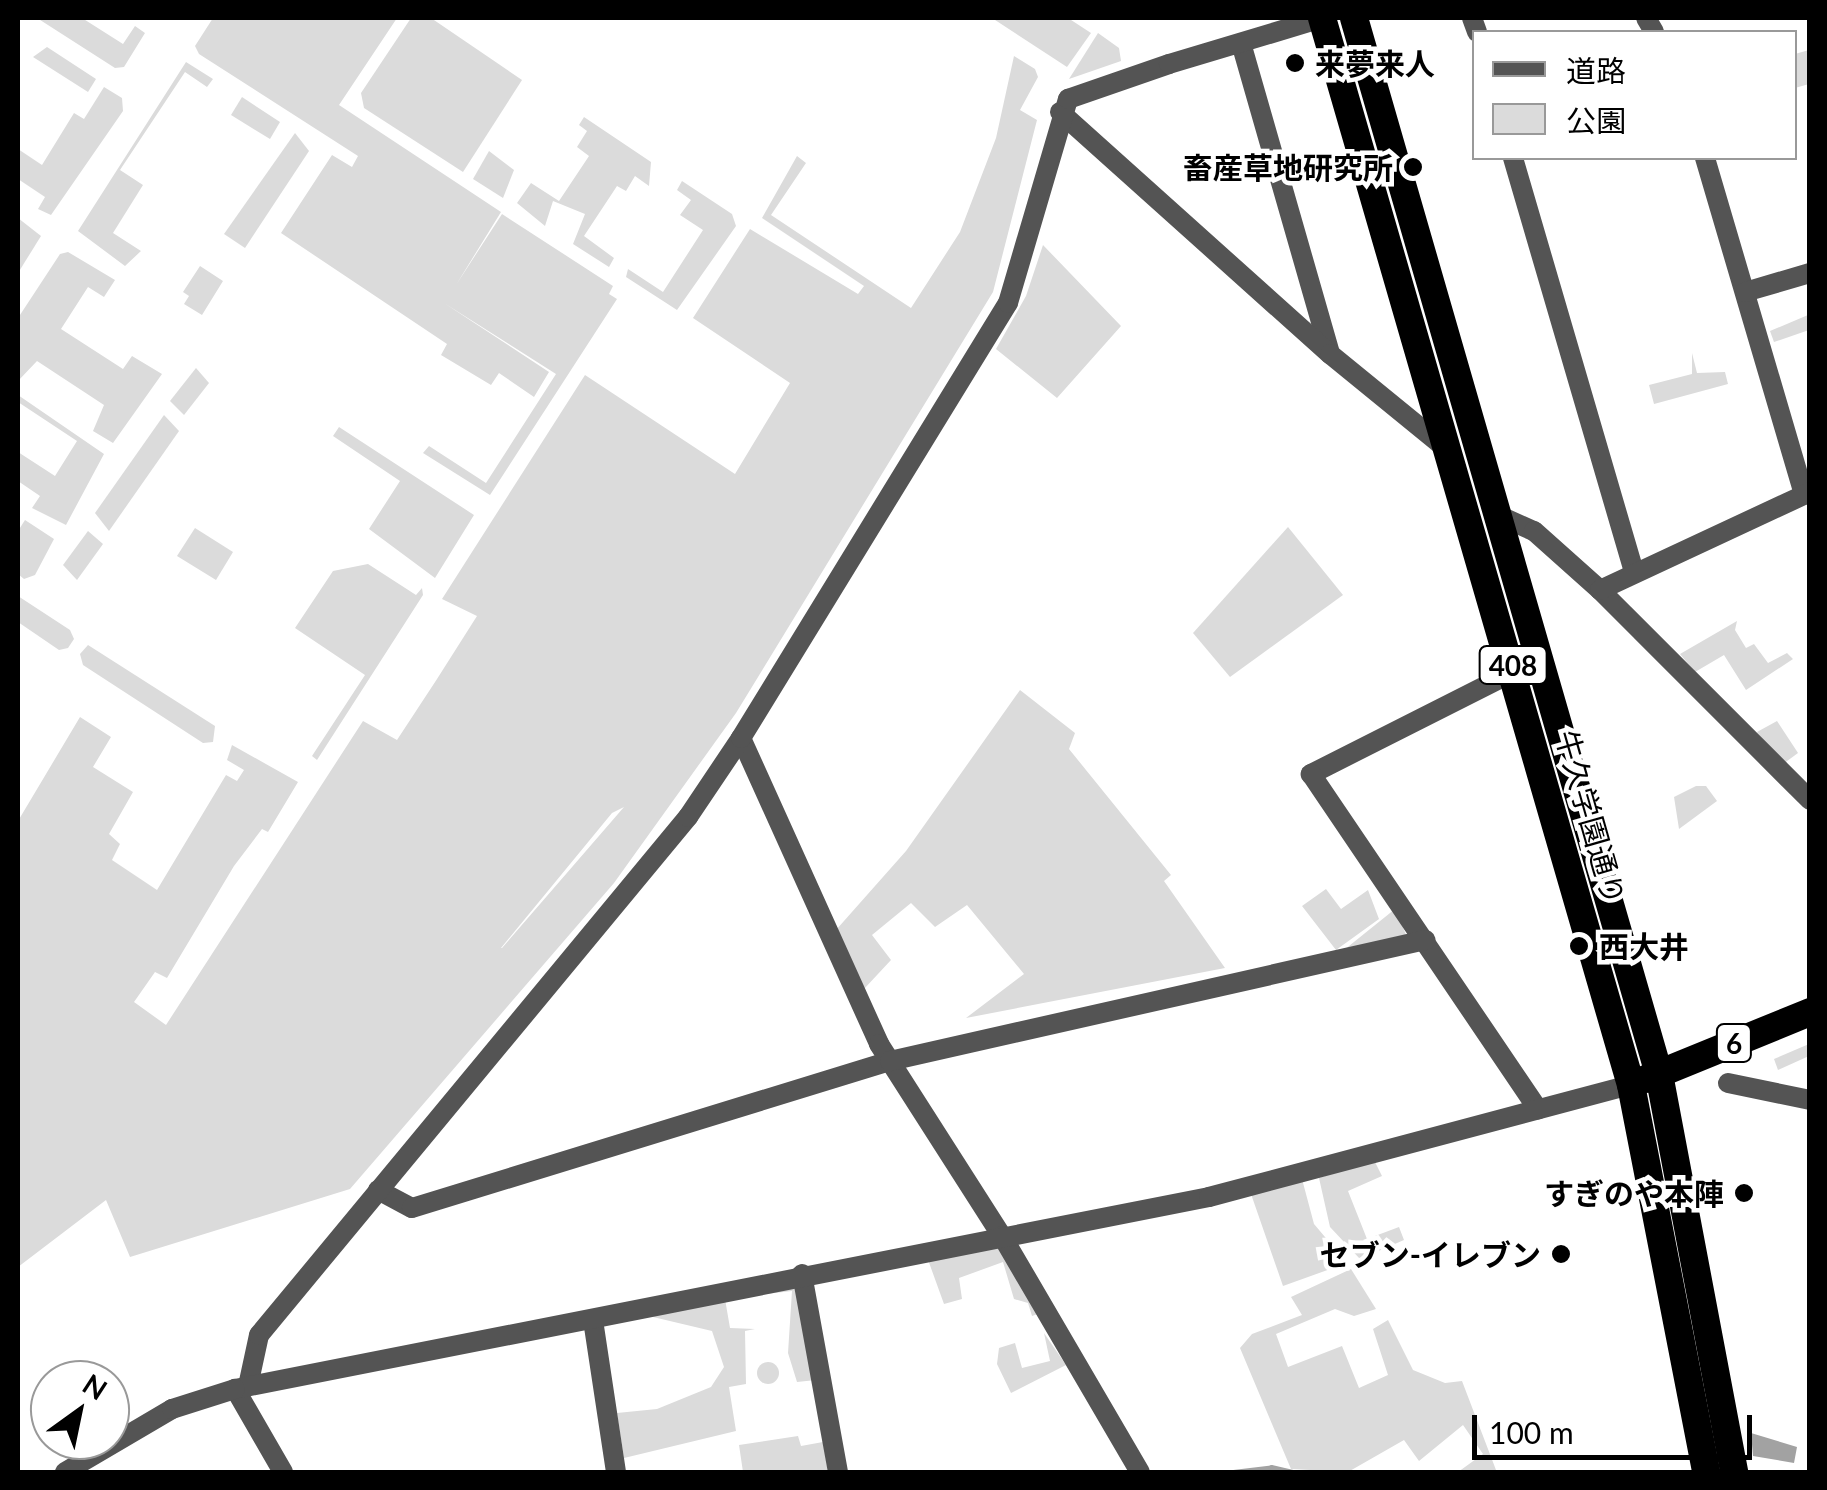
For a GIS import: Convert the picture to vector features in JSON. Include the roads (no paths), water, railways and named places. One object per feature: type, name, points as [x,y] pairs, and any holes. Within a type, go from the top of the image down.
[{"type":"highway","name":"牛久学園通り","points":[[1322,18],[1514,671],[1630,1085],[1706,1472]]},
{"type":"highway","name":"牛久学園通り","points":[[1354,18],[1660,1074],[1734,1472]]},
{"type":"highway","name":"6","points":[[1630,1085],[1810,1012]]},
{"type":"street","points":[[283,1472],[242,1388],[258,1334],[688,817],[741,738],[1008,304],[1060,112],[1080,90],[1322,18]]},
{"type":"street","points":[[1241,42],[1330,354]]},
{"type":"street","points":[[1060,112],[1330,354],[1451,453]]},
{"type":"street","points":[[1514,160],[1634,572]]},
{"type":"street","points":[[1600,590],[1806,494],[1706,160]]},
{"type":"street","points":[[1746,292],[1810,273]]},
{"type":"street","points":[[1500,516],[1534,531],[1600,590],[1810,800]]},
{"type":"street","points":[[1514,671],[1311,774],[1538,1109]]},
{"type":"street","points":[[741,738],[890,1061],[1002,1236],[1140,1472]]},
{"type":"street","points":[[378,1190],[412,1208],[890,1061],[1425,940]]},
{"type":"street","points":[[1728,1083],[1810,1100]]},
{"type":"street","points":[[65,1472],[172,1409],[242,1388],[594,1320],[802,1274],[1209,1197],[1630,1085]]},
{"type":"street","points":[[802,1274],[838,1472]]},
{"type":"street","points":[[594,1320],[616,1472]]},
{"type":"waterway","points":[[1233,1472],[1271,1467],[1292,1472]]},
{"type":"place","name":"来夢来人","points":[[1295,63]]},
{"type":"place","name":"畜産草地研究所","points":[[1413,167]]},
{"type":"place","name":"西大井","points":[[1579,946]]},
{"type":"place","name":"すぎのや本陣","points":[[1744,1193]]},
{"type":"place","name":"セブン-イレブン","points":[[1561,1254]]}]
